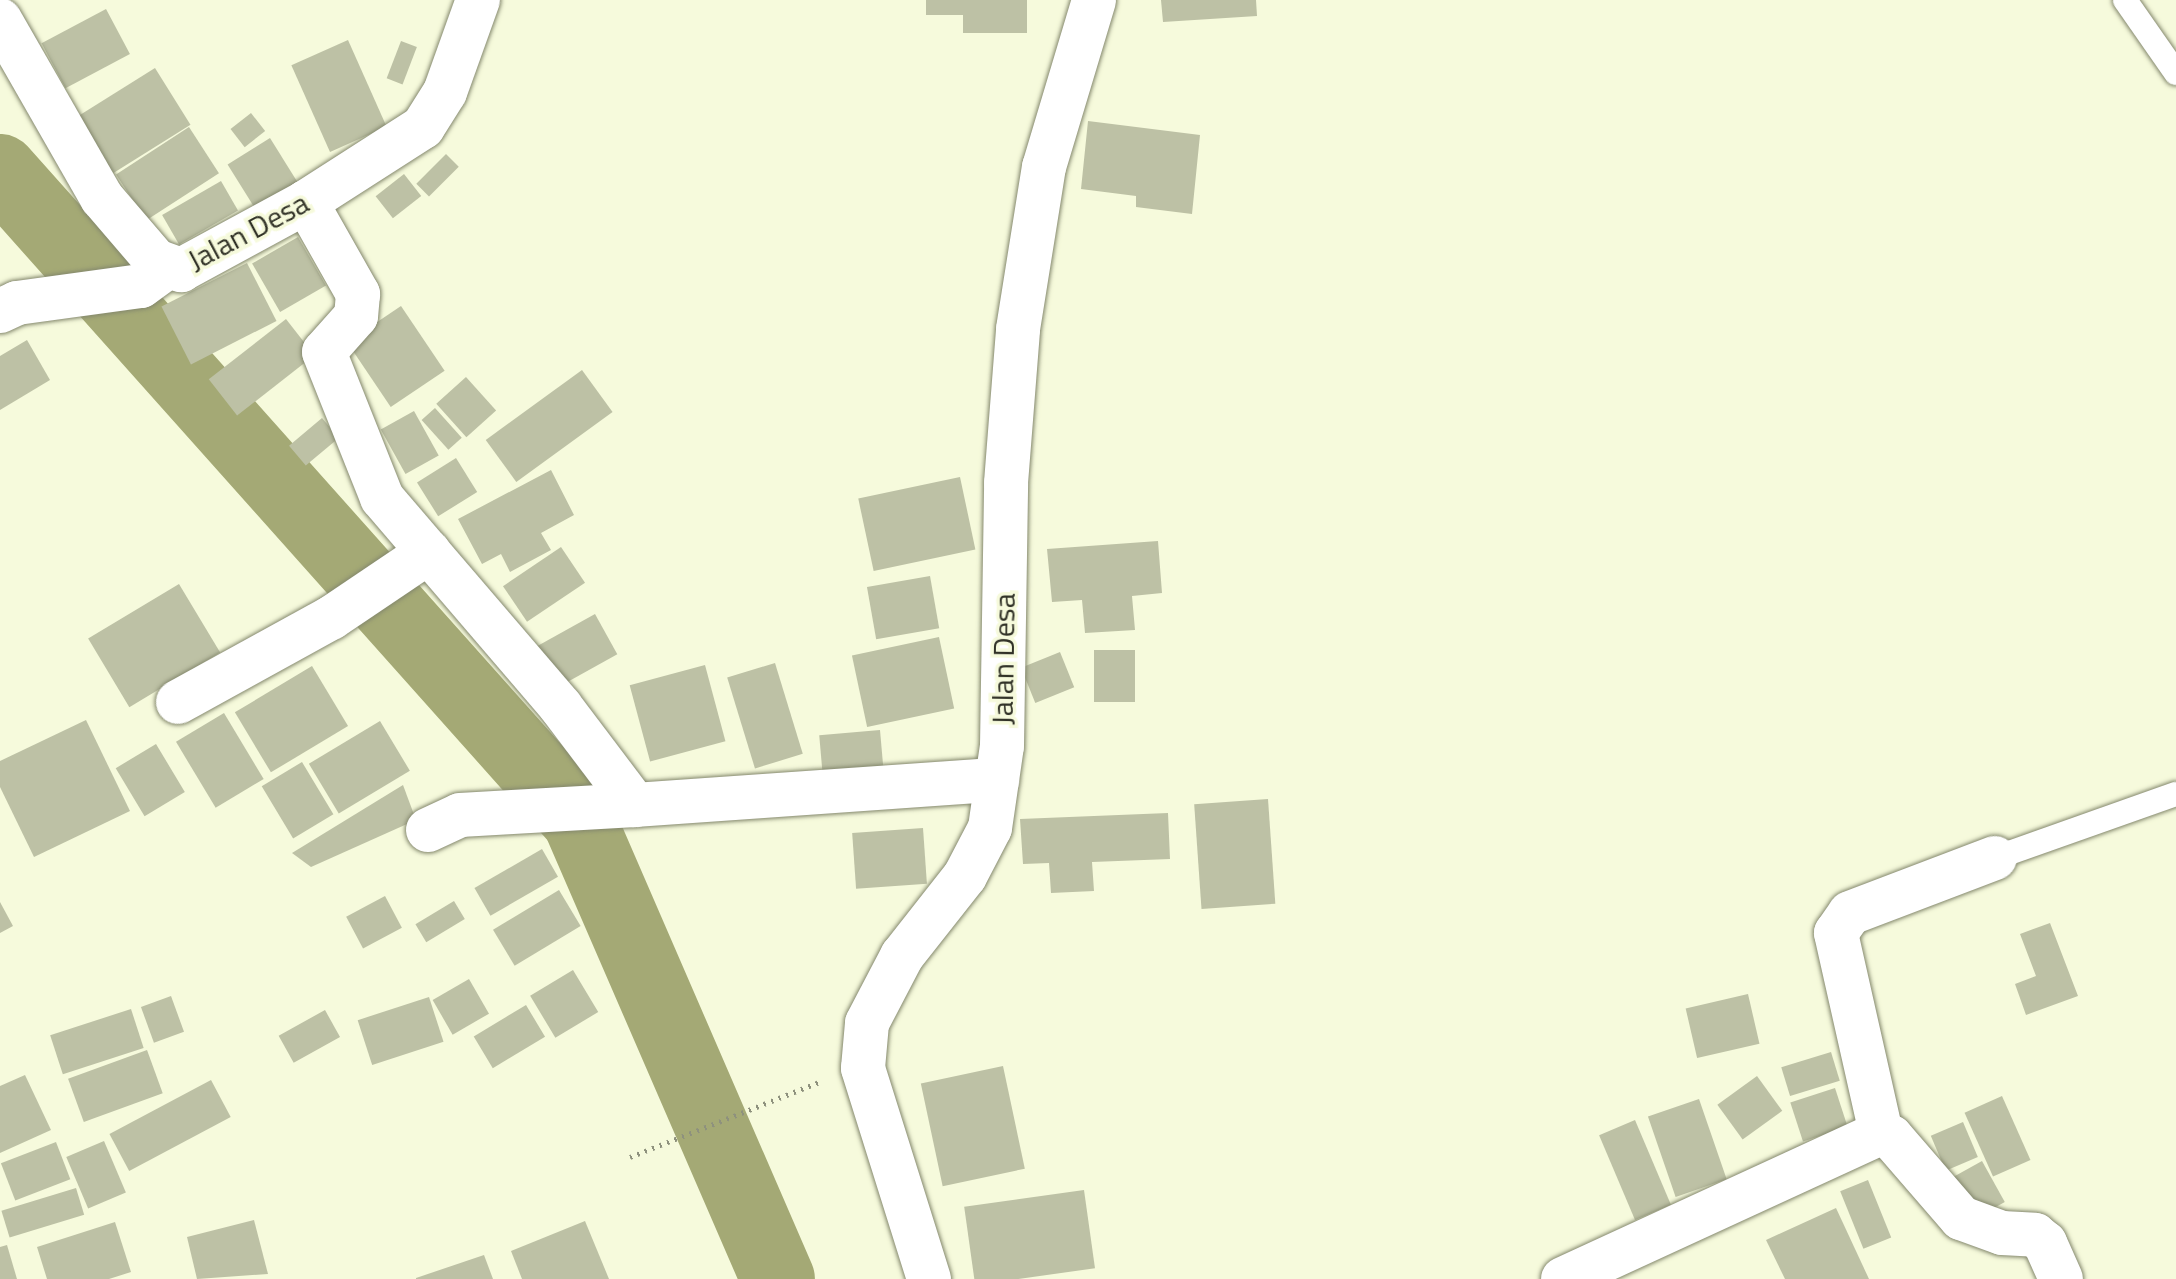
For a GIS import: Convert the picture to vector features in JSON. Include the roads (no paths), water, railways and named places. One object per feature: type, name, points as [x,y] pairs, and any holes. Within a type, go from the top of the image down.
[{"type":"street","name":"Jalan Desa","points":[[0,20],[102,198],[154,276],[181,270],[306,202],[423,127],[445,92],[478,0]]},
{"type":"street","name":"Jalan Desa","points":[[929,1279],[863,1068],[867,1023],[902,956],[982,848],[997,780],[1006,483],[1018,329],[1044,167],[1094,0]]},
{"type":"street","points":[[306,202],[360,304],[324,352],[382,498],[561,707],[621,805]]},
{"type":"street","points":[[8,307],[154,276]]},
{"type":"street","points":[[178,702],[331,618],[429,552]]},
{"type":"street","points":[[428,830],[460,815],[492,811],[997,780]]},
{"type":"street","points":[[1995,858],[1850,913],[1836,933],[1881,1133],[1922,1170],[1942,1201],[1961,1218],[2002,1233],[2035,1235],[2045,1243],[2061,1279]]},
{"type":"street","points":[[1563,1279],[1881,1133]]},
{"type":"lane","points":[[2125,0],[2176,73]]},
{"type":"lane","points":[[1995,858],[2176,794]]},
{"type":"waterway","points":[[0,171],[579,820],[778,1279]]}]
